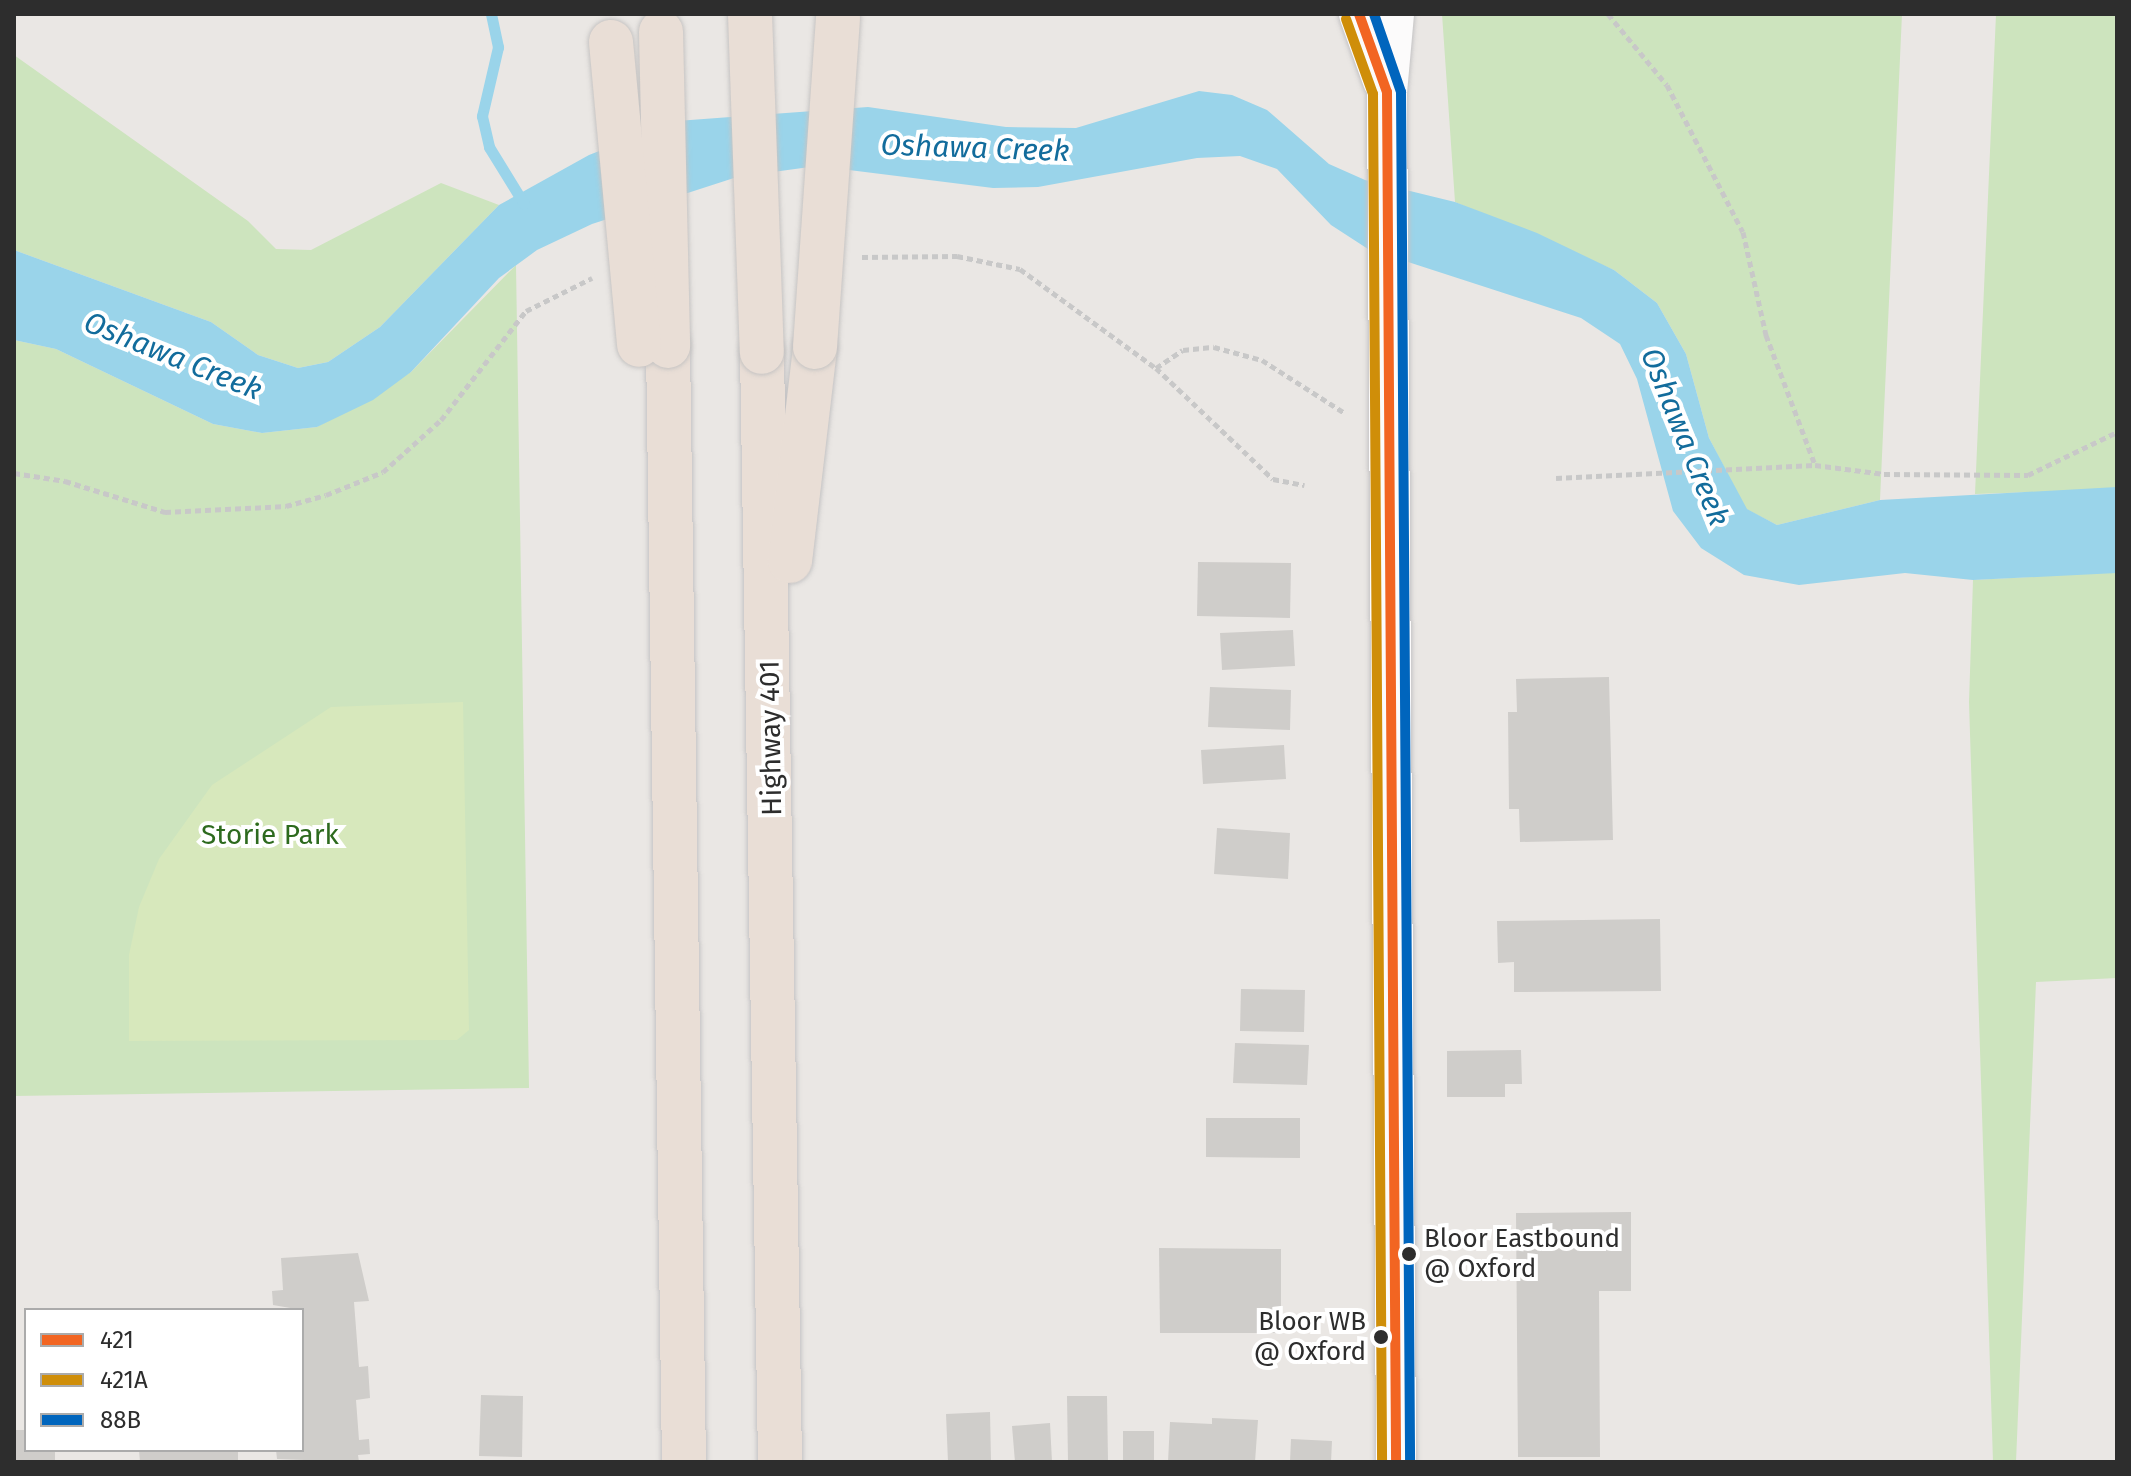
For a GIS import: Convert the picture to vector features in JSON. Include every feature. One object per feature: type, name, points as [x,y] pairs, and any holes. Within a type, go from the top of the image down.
[{"type":"highway","name":"Highway 401","points":[[750,14],[772,718],[780,1462]]},
{"type":"highway","points":[[772,718],[815,347],[838,16]]},
{"type":"highway","points":[[661,23],[654,345],[668,671],[684,1462]]},
{"type":"highway","points":[[609,28],[654,345]]},
{"type":"main road","points":[[1359,14],[1387,92]]},
{"type":"main road","points":[[1394,14],[1387,92],[1396,1462]]},
{"type":"path","points":[[1608,14],[1667,85],[1743,232],[1766,335],[1815,465]]},
{"type":"path","points":[[884,257],[957,256],[1020,269],[1156,368],[1273,479],[1304,485]]},
{"type":"path","points":[[14,473],[65,481],[165,512],[286,506],[326,495],[383,472],[441,420],[526,311],[578,284]]},
{"type":"path","points":[[1156,368],[1183,350],[1214,347],[1262,360],[1345,413]]},
{"type":"path","points":[[1556,478],[1815,465],[1884,474],[2028,475],[2117,432]]},
{"type":"green space","points":[[1442,14],[1902,14],[1880,500],[1777,525],[1746,509],[1709,438],[1686,354],[1657,303],[1614,270],[1455,202]]},
{"type":"green space","points":[[1996,14],[2117,14],[2117,978],[2036,982],[2016,1462],[1993,1462],[1969,702],[1973,580],[2030,577],[2036,492],[1975,494]]},
{"type":"green space","points":[[14,55],[248,221],[276,249],[311,250],[441,183],[499,205],[380,327],[328,362],[298,368],[258,355],[211,322],[14,250]]},
{"type":"green space","name":"Storie Park","points":[[516,265],[529,1088],[14,1096],[14,340],[56,349],[213,424],[262,433],[317,427],[411,372]]},
{"type":"green space","points":[[463,702],[469,1030],[457,1040],[129,1041],[129,955],[139,907],[159,859],[212,785],[331,707]]},
{"type":"water","name":"Oshawa Creek","points":[[1199,91],[1232,95],[1267,110],[1329,164],[1365,180],[1455,202],[1537,233],[1614,270],[1657,303],[1686,354],[1709,438],[1747,509],[1777,525],[1880,500],[2117,487],[2117,573],[1973,580],[1905,573],[1799,585],[1744,575],[1701,548],[1673,511],[1637,379],[1620,344],[1581,318],[1368,249],[1331,225],[1277,169],[1240,156],[1197,158],[1038,187],[993,188],[817,166],[737,177],[592,224],[537,250],[499,278],[411,372],[373,400],[317,427],[262,433],[213,424],[56,349],[14,340],[14,250],[211,322],[258,355],[298,368],[328,362],[380,327],[499,205],[589,155],[677,121],[868,107],[1006,127],[1076,128]]},
{"type":"building","points":[[1198,562],[1291,563],[1290,618],[1197,616]]},
{"type":"building","points":[[1293,630],[1295,666],[1222,670],[1220,633]]},
{"type":"building","points":[[1609,677],[1613,840],[1520,842],[1519,809],[1509,809],[1508,712],[1517,712],[1516,679]]},
{"type":"building","points":[[1210,687],[1291,690],[1290,730],[1208,727]]},
{"type":"building","points":[[1284,745],[1286,779],[1203,784],[1201,750]]},
{"type":"building","points":[[1217,828],[1290,833],[1288,879],[1214,874]]},
{"type":"building","points":[[1660,919],[1661,991],[1514,992],[1514,962],[1498,963],[1497,921]]},
{"type":"building","points":[[1241,989],[1305,990],[1304,1032],[1240,1031]]},
{"type":"building","points":[[1235,1043],[1309,1045],[1307,1085],[1233,1083]]},
{"type":"building","points":[[1521,1050],[1522,1084],[1505,1084],[1505,1097],[1447,1097],[1447,1051]]},
{"type":"building","points":[[1206,1118],[1300,1118],[1300,1158],[1206,1157]]},
{"type":"building","points":[[1631,1212],[1631,1291],[1599,1291],[1600,1457],[1518,1457],[1516,1213]]},
{"type":"building","points":[[1159,1248],[1281,1249],[1281,1333],[1160,1333]]},
{"type":"building","points":[[358,1253],[369,1301],[354,1302],[359,1367],[368,1366],[370,1398],[356,1400],[359,1440],[369,1439],[370,1454],[358,1455],[359,1462],[277,1459],[276,1452],[304,1452],[304,1308],[273,1305],[272,1291],[283,1290],[281,1258]]},
{"type":"building","points":[[481,1395],[523,1396],[522,1457],[479,1456]]},
{"type":"building","points":[[1067,1396],[1107,1396],[1108,1462],[1068,1462]]},
{"type":"building","points":[[990,1412],[991,1462],[948,1462],[946,1414]]},
{"type":"building","points":[[1212,1418],[1258,1420],[1255,1462],[1168,1462],[1170,1422],[1212,1424]]},
{"type":"building","points":[[1050,1423],[1052,1462],[1015,1462],[1012,1426]]},
{"type":"building","points":[[14,1430],[24,1430],[24,1452],[55,1452],[55,1462],[14,1462]]},
{"type":"building","points":[[1123,1431],[1154,1431],[1154,1462],[1123,1462]]},
{"type":"building","points":[[1291,1439],[1332,1441],[1331,1462],[1290,1462]]},
{"type":"building","points":[[139,1452],[238,1452],[238,1462],[140,1462]]},
{"type":"waterway","points":[[491,14],[498,47],[482,116],[489,147],[524,204]]},
{"type":"transit line","name":"421","points":[[1359,14],[1387,92],[1396,1462]]},
{"type":"transit line","name":"88B","points":[[1374,14],[1401,92],[1410,1462]]},
{"type":"transit line","name":"421A","points":[[1346,19],[1373,94],[1382,1462]]},
{"type":"place","name":"Bloor Eastbound @ Oxford","points":[[1409,1254]]},
{"type":"place","name":"Bloor WB @ Oxford","points":[[1381,1337]]}]
